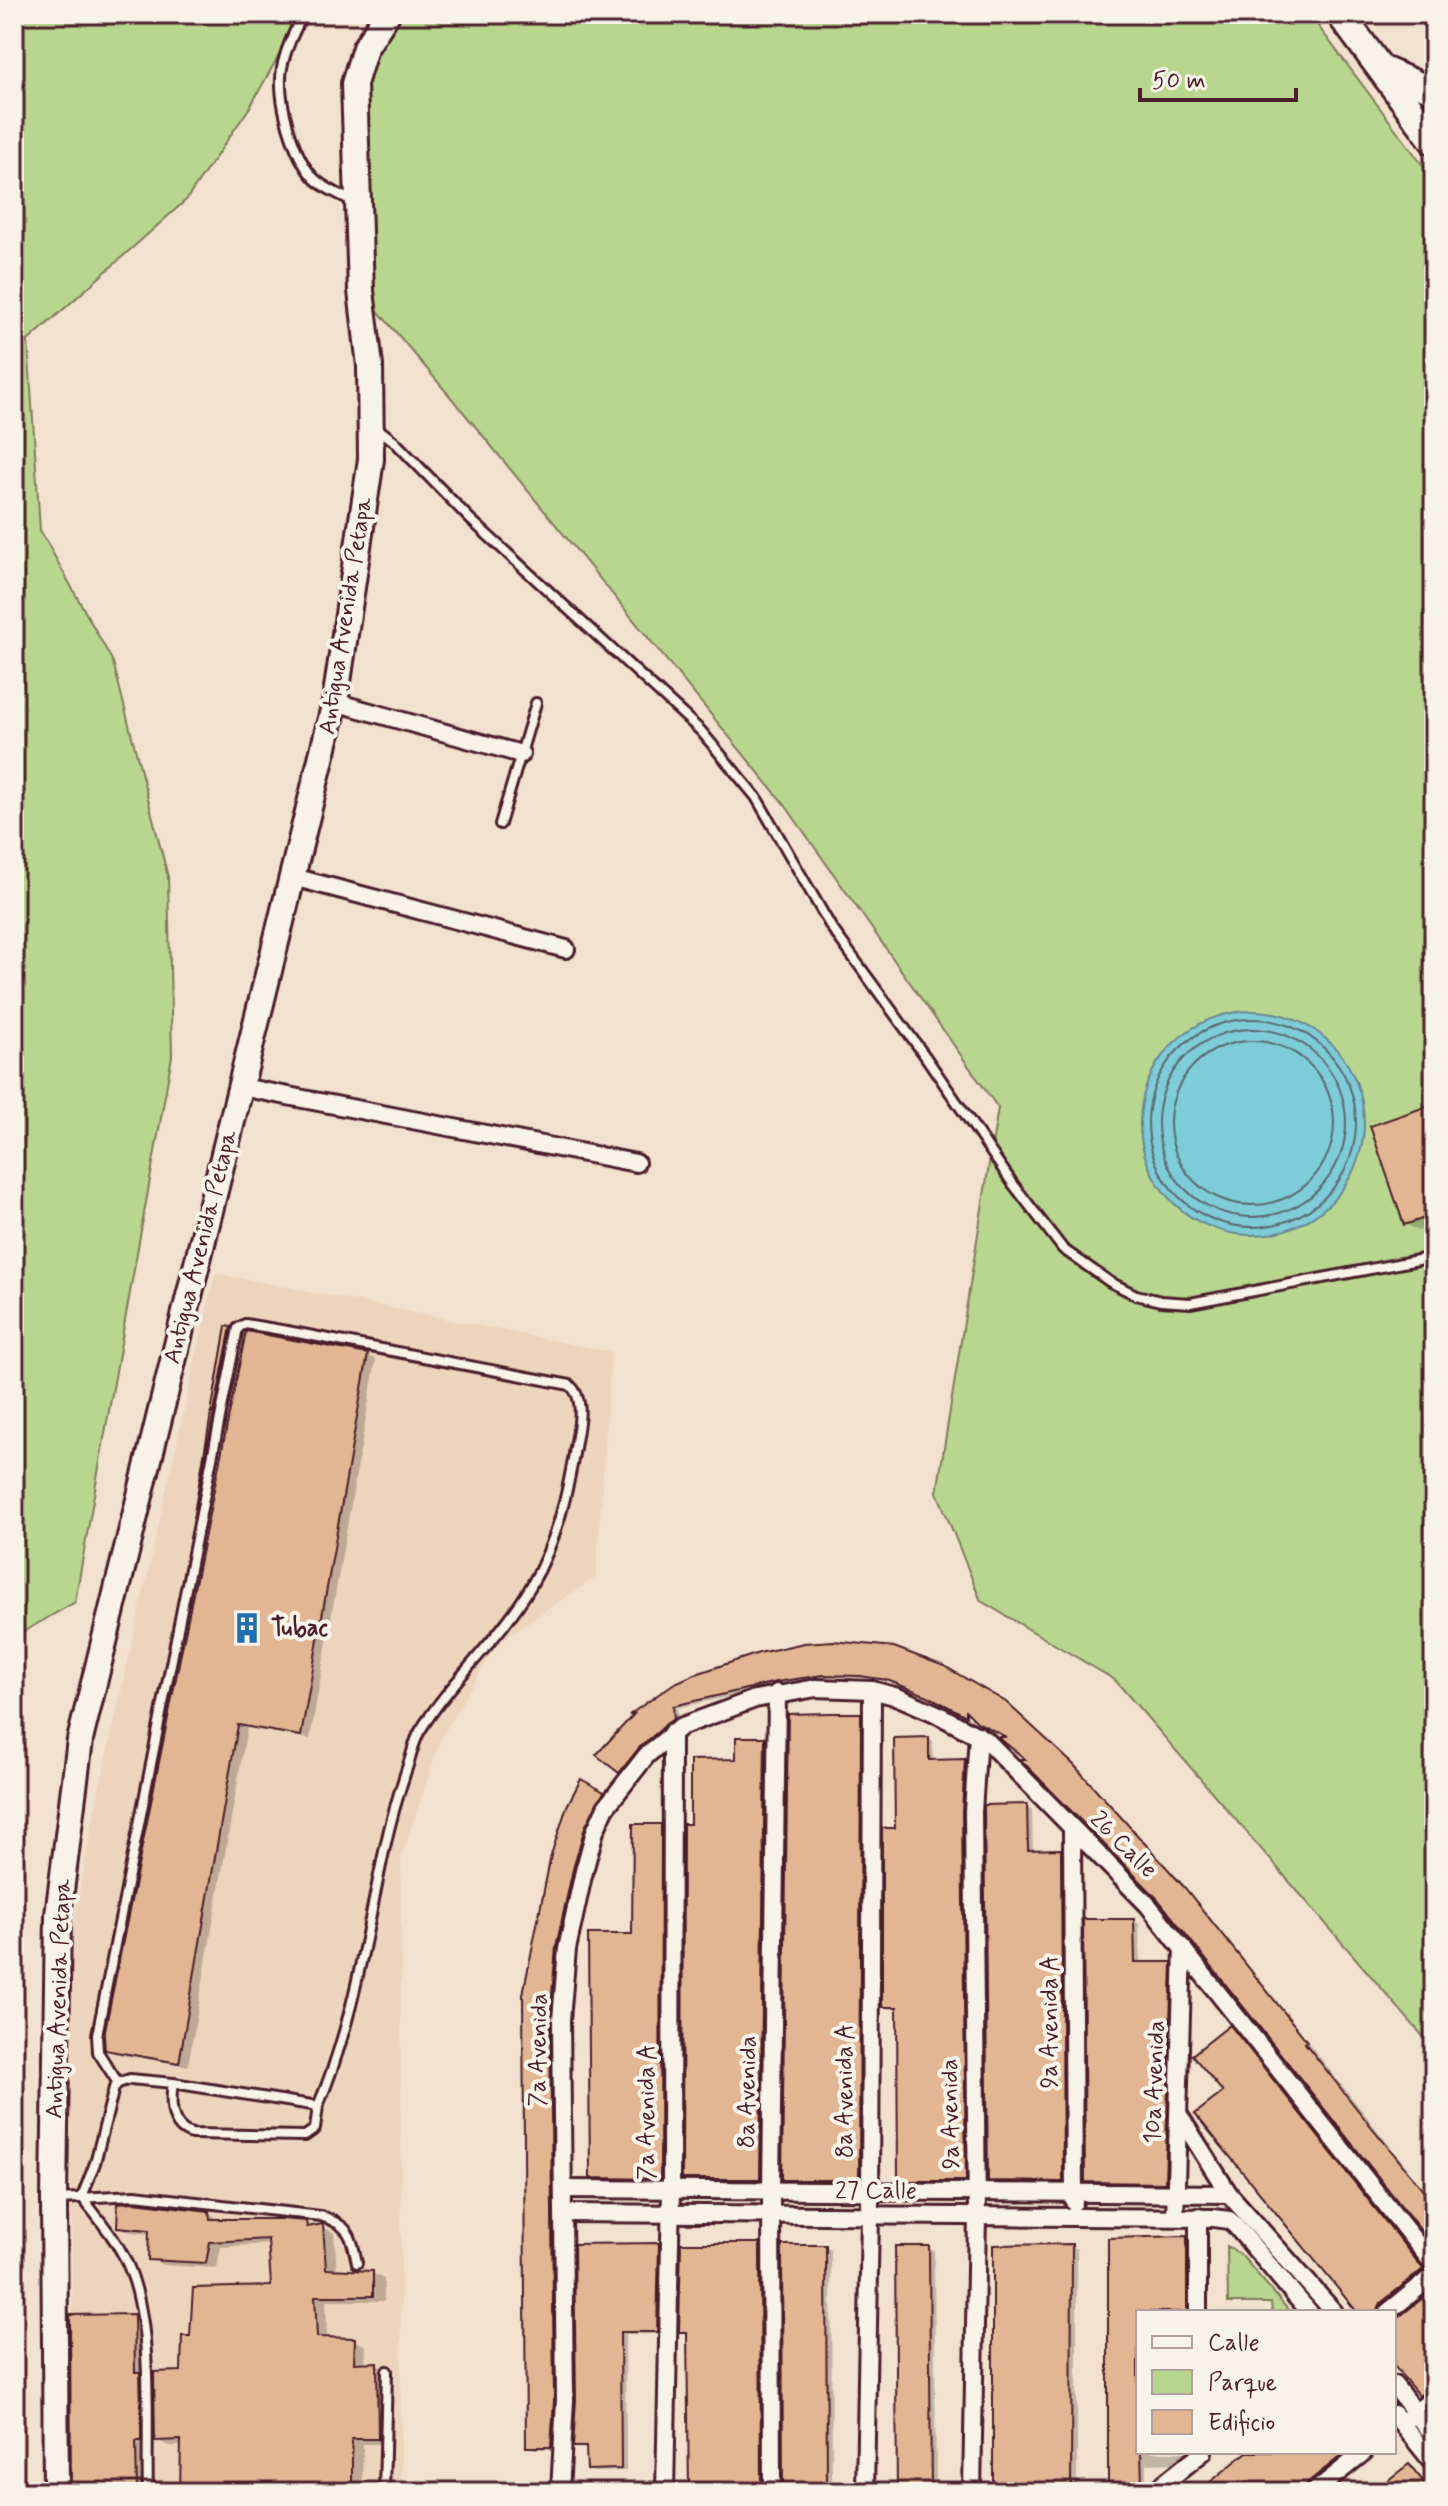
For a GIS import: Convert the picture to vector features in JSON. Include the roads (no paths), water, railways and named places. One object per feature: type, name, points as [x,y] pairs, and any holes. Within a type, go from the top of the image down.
[{"type":"main road","name":"Antigua Avenida Petapa","points":[[56,2492],[54,2199],[58,1915],[80,1740],[335,702],[370,473],[372,423],[370,366],[361,291],[354,84],[365,48],[387,14]]},
{"type":"main road","points":[[1340,14],[1434,141]]},
{"type":"main road","points":[[1381,68],[1434,91]]},
{"type":"street","points":[[335,702],[521,754]]},
{"type":"street","points":[[293,877],[566,949]]},
{"type":"street","points":[[241,1087],[636,1163]]},
{"type":"street","name":"26 Calle","points":[[672,1732],[732,1706],[777,1693],[825,1688],[872,1690],[927,1709],[978,1735],[1148,1905],[1429,2258]]},
{"type":"street","name":"8a Avenida A","points":[[865,2492],[870,2215],[872,1690]]},
{"type":"street","name":"8a Avenida","points":[[772,2492],[771,2191],[777,1693]]},
{"type":"street","name":"7a Avenida","points":[[560,2492],[565,2400],[561,2020],[567,1949],[590,1846],[606,1807],[629,1775],[672,1732]]},
{"type":"street","name":"7a Avenida A","points":[[665,2492],[671,2215],[672,1732]]},
{"type":"street","name":"9a Avenida","points":[[972,2492],[977,2215],[973,1812],[978,1735]]},
{"type":"street","name":"9a Avenida A","points":[[1072,1828],[1075,2215]]},
{"type":"street","name":"10a Avenida","points":[[1175,2217],[1183,1948]]},
{"type":"street","points":[[1178,2113],[1229,2194],[1332,2310]]},
{"type":"street","name":"27 Calle","points":[[563,2189],[1229,2194]]},
{"type":"street","name":"27 Calle","points":[[564,2213],[1075,2215],[1229,2220],[1307,2310]]},
{"type":"street","points":[[1198,2217],[1198,2310]]},
{"type":"street","points":[[1390,2310],[1434,2275]]},
{"type":"street","points":[[1396,2388],[1434,2437]]},
{"type":"street","points":[[1434,2398],[1396,2422],[1434,2464]]},
{"type":"street","points":[[1153,2492],[1199,2454]]},
{"type":"street","points":[[1314,2492],[1362,2454]]},
{"type":"lane","points":[[303,14],[287,47],[280,73],[280,98],[294,147],[313,178],[358,205]]},
{"type":"lane","points":[[372,423],[395,442],[470,519],[701,731],[756,797],[831,927],[1013,1184],[1063,1249],[1110,1282],[1136,1295],[1176,1303],[1190,1303],[1434,1257]]},
{"type":"lane","points":[[500,824],[536,703]]},
{"type":"lane","points":[[118,2083],[98,2052],[97,2035],[237,1330],[245,1324],[570,1385],[580,1399],[579,1426],[570,1482],[553,1543],[530,1587],[500,1629],[453,1683],[418,1734],[392,1815],[344,2027],[318,2106],[315,2129],[305,2136],[192,2134],[178,2126],[173,2112],[173,2083]]},
{"type":"lane","points":[[82,2197],[118,2083],[130,2079],[173,2083],[318,2106]]},
{"type":"lane","points":[[54,2199],[135,2195],[321,2216],[340,2223],[352,2236],[357,2263]]},
{"type":"lane","points":[[82,2197],[114,2238],[131,2272],[145,2358],[148,2492]]},
{"type":"lane","points":[[384,2492],[387,2371]]},
{"type":"water","points":[[1252,1011],[1295,1020],[1331,1044],[1355,1080],[1364,1123],[1355,1166],[1331,1202],[1295,1226],[1252,1235],[1209,1226],[1173,1202],[1149,1166],[1140,1123],[1149,1080],[1173,1044],[1209,1020]]},
{"type":"place","name":"Tubac","points":[[247,1628]]}]
